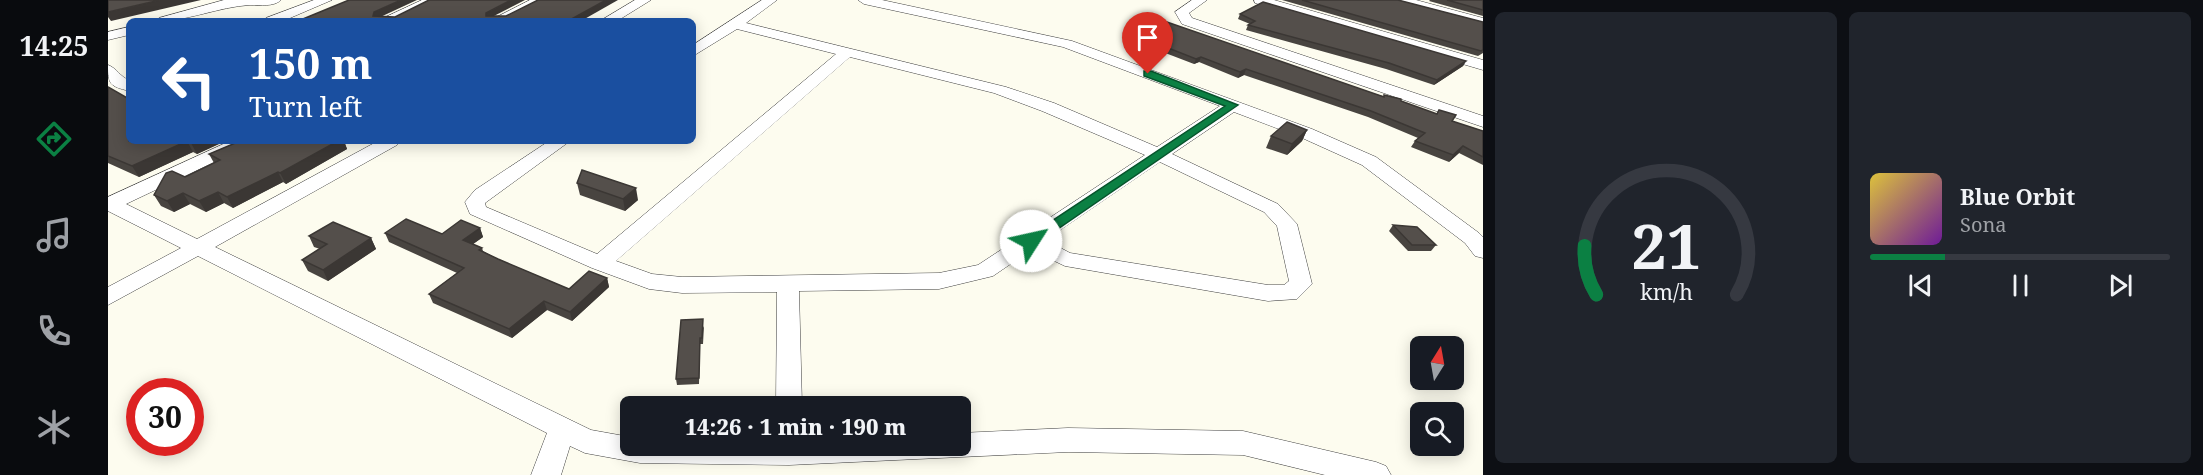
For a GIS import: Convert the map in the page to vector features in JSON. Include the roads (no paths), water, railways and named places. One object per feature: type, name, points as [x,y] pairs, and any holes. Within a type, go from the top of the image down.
[{"type":"street","points":[[175,18],[236,1],[275,0]]},
{"type":"street","points":[[280,18],[326,0]]},
{"type":"street","points":[[391,18],[433,0]]},
{"type":"street","points":[[502,18],[540,0]]},
{"type":"street","points":[[612,18],[645,0]]},
{"type":"street","points":[[696,50],[771,0]]},
{"type":"street","points":[[864,0],[891,3],[1067,44],[1306,133],[1370,161],[1479,243]]},
{"type":"street","points":[[1201,0],[1182,12],[1187,21],[1483,122]]},
{"type":"street","points":[[1260,0],[1483,65]]},
{"type":"street","points":[[1401,0],[1483,22]]},
{"type":"street","points":[[734,24],[1000,90],[1048,106],[1157,154],[1271,208],[1287,224],[1301,284],[1289,293],[1252,291],[1065,259],[1031,241]]},
{"type":"street","points":[[108,36],[126,31]]},
{"type":"street","points":[[600,263],[848,51]]},
{"type":"street","points":[[557,144],[482,194],[475,202],[477,210],[600,263],[649,281],[682,285],[939,280],[964,277],[985,271],[1233,105]]},
{"type":"street","points":[[109,204],[238,144]]},
{"type":"street","points":[[108,297],[386,144]]},
{"type":"street","points":[[109,204],[563,428],[585,441],[620,447]]},
{"type":"street","points":[[788,284],[789,396]]},
{"type":"street","points":[[546,475],[563,428]]},
{"type":"street","points":[[971,444],[1068,440],[1243,443],[1376,475]]}]
